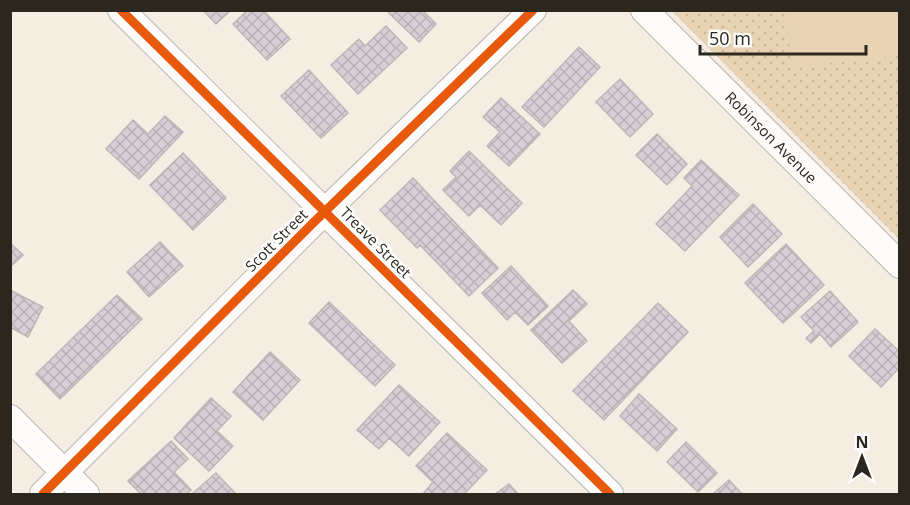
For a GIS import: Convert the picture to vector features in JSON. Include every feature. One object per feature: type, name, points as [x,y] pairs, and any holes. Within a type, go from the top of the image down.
[{"type":"street","name":"Treave Street","points":[[121,10],[610,495]]},
{"type":"street","name":"Scott Street","points":[[43,495],[325,212],[533,10]]},
{"type":"street","name":"Robinson Avenue","points":[[644,10],[900,265]]},
{"type":"street","points":[[10,418],[86,495]]},
{"type":"shaded area","points":[[672,11],[899,11],[899,239]]},
{"type":"shaded area","points":[[786,11],[899,11],[899,56],[792,67]]},
{"type":"building","points":[[203,10],[231,10],[216,24]]},
{"type":"building","points":[[248,10],[263,10],[290,39],[267,60],[233,24]]},
{"type":"building","points":[[389,10],[426,10],[424,12],[436,24],[419,42],[388,12]]},
{"type":"building","points":[[386,26],[407,48],[358,94],[331,65],[359,39],[365,46]]},
{"type":"building","points":[[579,47],[600,67],[544,127],[522,107]]},
{"type":"building","points":[[309,70],[348,113],[321,138],[281,96]]},
{"type":"building","points":[[620,79],[653,114],[630,137],[596,102]]},
{"type":"building","points":[[501,98],[540,134],[509,166],[487,146],[500,132],[483,117]]},
{"type":"building","points":[[165,116],[183,132],[139,179],[106,149],[133,120],[148,134]]},
{"type":"building","points":[[657,134],[687,164],[667,185],[636,155]]},
{"type":"building","points":[[469,151],[522,203],[501,225],[480,205],[469,216],[443,190],[456,177],[450,171]]},
{"type":"building","points":[[183,153],[226,198],[193,230],[150,185]]},
{"type":"building","points":[[701,160],[739,195],[685,251],[656,224],[692,186],[684,178]]},
{"type":"building","points":[[413,178],[498,268],[469,296],[420,245],[417,248],[380,210]]},
{"type":"building","points":[[753,204],[782,234],[748,267],[720,237]]},
{"type":"building","points":[[160,242],[183,266],[149,297],[127,272]]},
{"type":"building","points":[[10,243],[23,255],[10,267]]},
{"type":"building","points":[[786,244],[824,285],[783,323],[745,283]]},
{"type":"building","points":[[511,266],[548,306],[528,325],[515,312],[507,320],[482,293]]},
{"type":"building","points":[[10,290],[43,307],[28,337],[10,327]]},
{"type":"building","points":[[573,290],[587,304],[569,321],[587,341],[562,363],[531,330]]},
{"type":"building","points":[[830,291],[858,322],[831,347],[820,334],[811,343],[806,338],[814,331],[801,317]]},
{"type":"building","points":[[117,295],[142,319],[60,399],[36,374]]},
{"type":"building","points":[[329,302],[395,365],[375,386],[309,323]]},
{"type":"building","points":[[658,303],[688,332],[604,420],[573,391]]},
{"type":"building","points":[[875,329],[900,352],[900,367],[881,387],[849,356]]},
{"type":"building","points":[[270,352],[300,380],[263,420],[233,392]]},
{"type":"building","points":[[399,385],[440,422],[409,456],[389,438],[379,449],[357,430]]},
{"type":"building","points":[[639,394],[677,429],[657,451],[620,416]]},
{"type":"building","points":[[211,398],[231,416],[217,431],[233,446],[209,471],[174,438]]},
{"type":"building","points":[[447,433],[487,470],[464,494],[423,494],[433,482],[416,466]]},
{"type":"building","points":[[171,441],[188,459],[174,472],[191,490],[186,494],[141,494],[128,481]]},
{"type":"building","points":[[686,442],[717,473],[698,492],[667,462]]},
{"type":"building","points":[[216,473],[236,494],[192,494]]},
{"type":"building","points":[[729,480],[742,494],[713,494]]},
{"type":"building","points":[[509,484],[518,494],[495,494]]},
{"type":"cycle path","points":[[121,10],[610,494]]},
{"type":"cycle path","points":[[43,494],[313,223],[533,10]]}]
